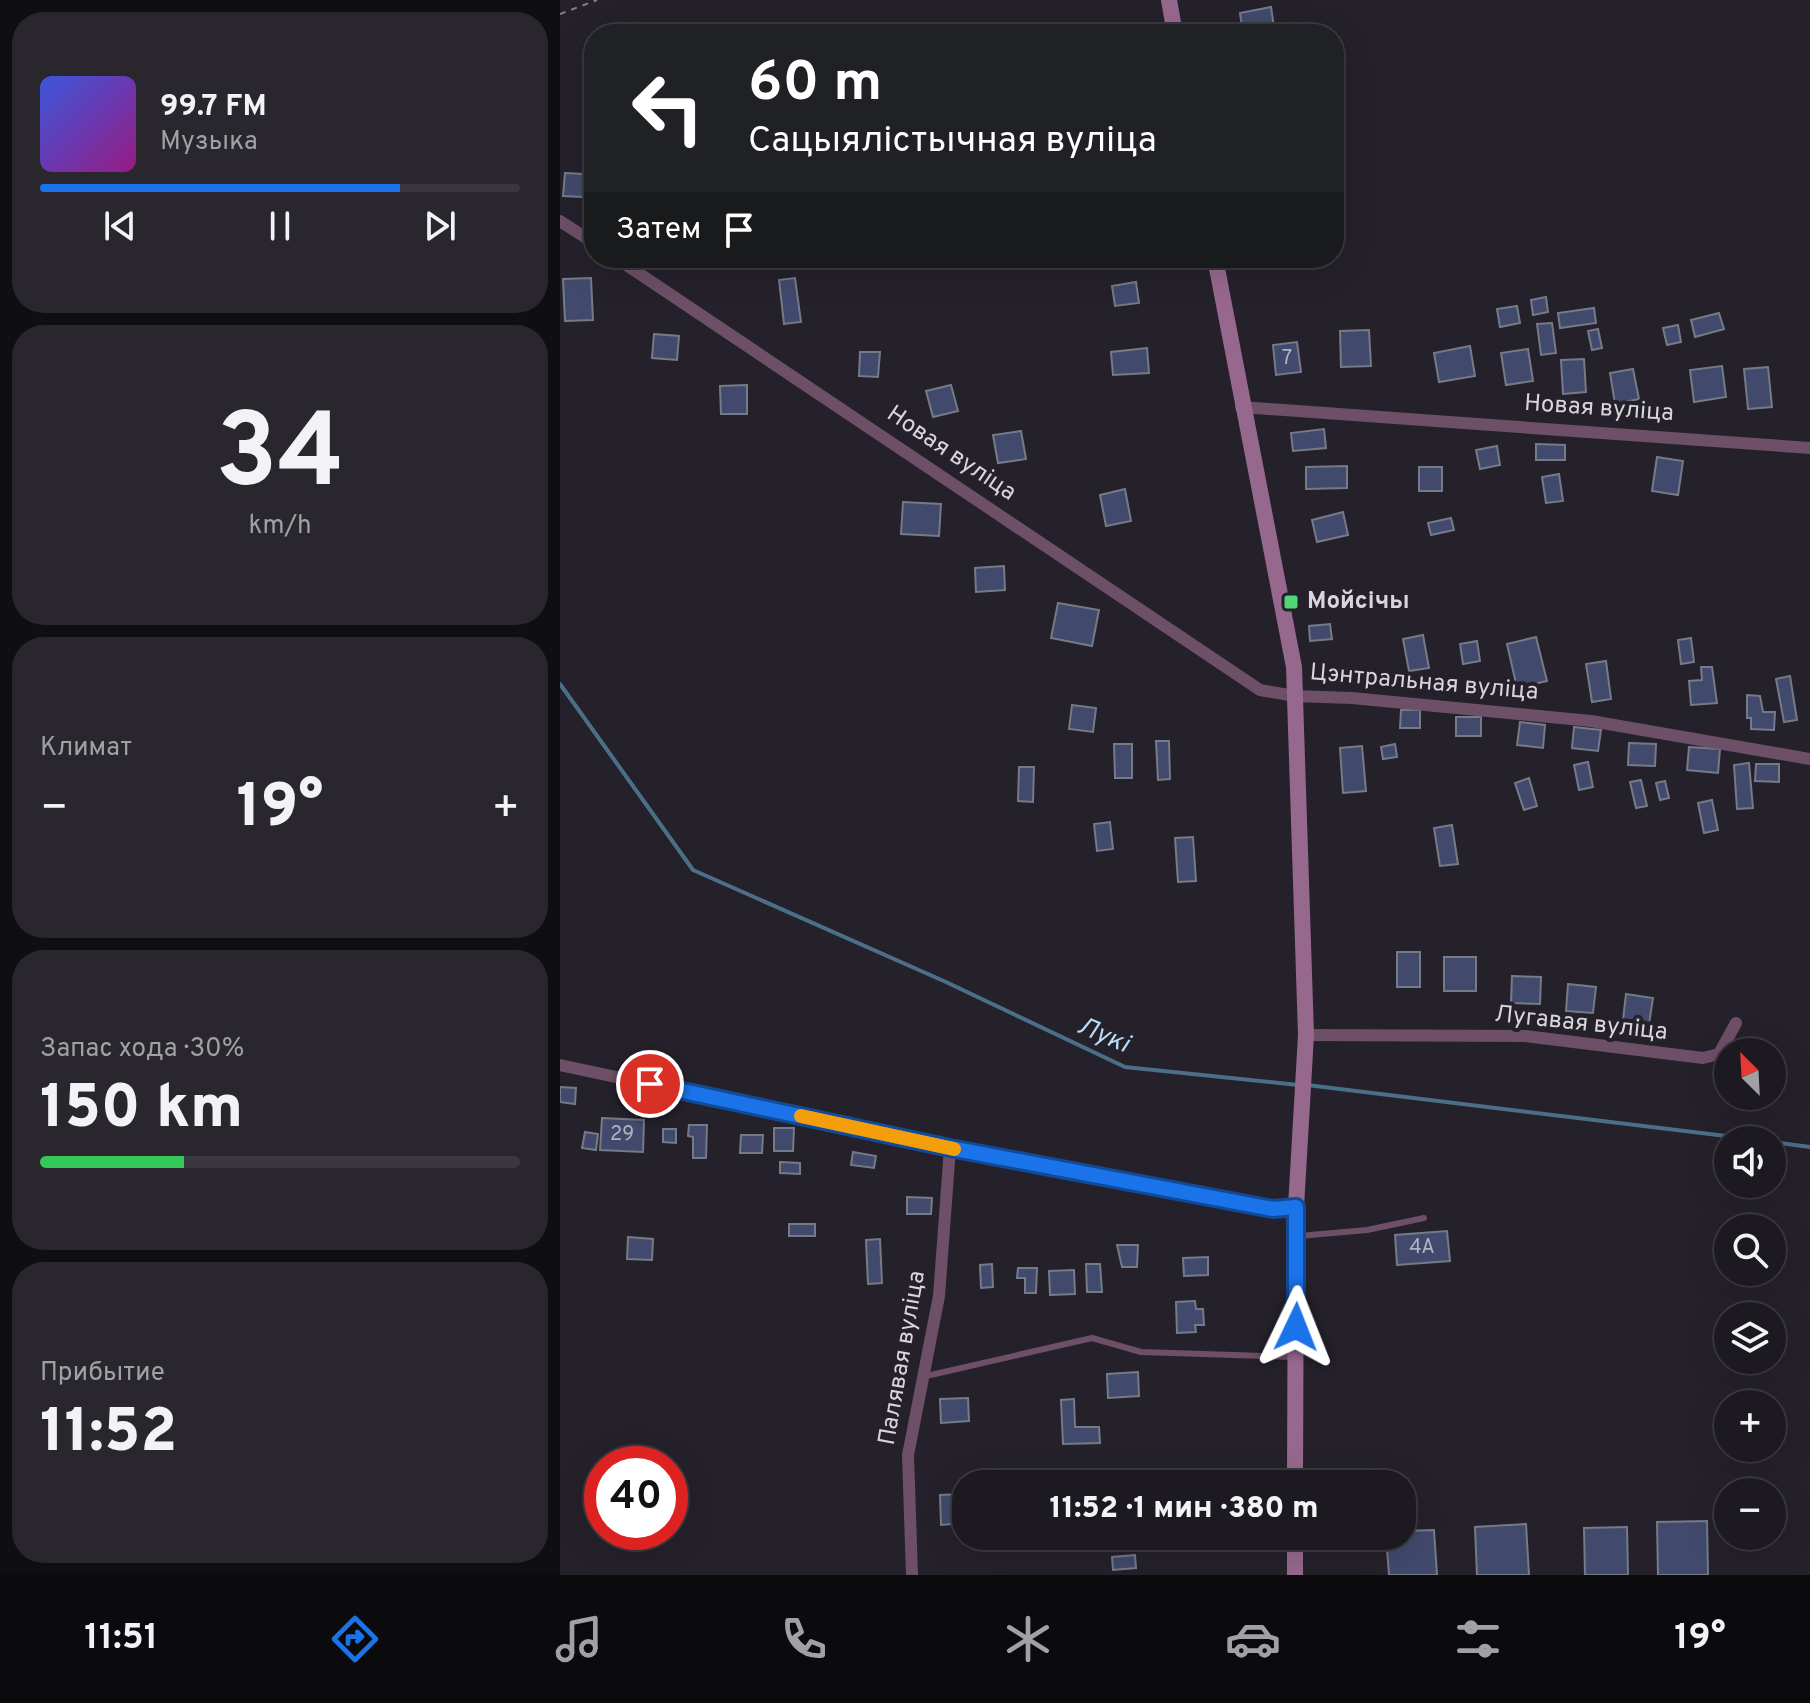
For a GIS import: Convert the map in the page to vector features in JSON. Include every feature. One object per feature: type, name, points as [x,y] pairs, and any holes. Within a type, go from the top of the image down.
[{"type":"street","points":[[560,221],[584,237]]},
{"type":"street","name":"Новая вуліца","points":[[631,268],[1260,690],[1295,696]]},
{"type":"street","points":[[1217,268],[1241,407],[1294,667],[1295,696]]},
{"type":"street","name":"Новая вуліца","points":[[1241,407],[1810,448]]},
{"type":"street","name":"Цэнтральная вуліца","points":[[1295,1470],[1299,1236],[1296,1207],[1306,1035],[1295,696],[1352,698],[1591,721],[1810,759]]},
{"type":"street","name":"Лугавая вуліца","points":[[1306,1035],[1525,1036],[1703,1058],[1719,1054],[1736,1023]]},
{"type":"street","points":[[560,1065],[950,1148],[1273,1209],[1296,1207]]},
{"type":"street","name":"Палявая вуліца","points":[[912,1575],[908,1455],[939,1296],[950,1148]]},
{"type":"street","points":[[1295,1550],[1295,1575]]},
{"type":"lane","points":[[1299,1236],[1367,1230],[1424,1218]]},
{"type":"lane","points":[[922,1377],[1092,1338],[1141,1352],[1295,1357]]},
{"type":"path","points":[[560,14],[597,0]]},
{"type":"building","points":[[1271,7],[1274,24],[1242,24],[1240,13]]},
{"type":"building","points":[[565,173],[584,174],[583,197],[563,196]]},
{"type":"building","points":[[591,278],[593,320],[565,321],[563,279]]},
{"type":"building","points":[[795,278],[801,322],[784,324],[779,280]]},
{"type":"building","points":[[1136,282],[1139,303],[1115,306],[1112,286]]},
{"type":"building","points":[[1546,297],[1548,312],[1533,315],[1531,300]]},
{"type":"building","points":[[1517,306],[1520,323],[1500,327],[1497,309]]},
{"type":"building","points":[[1594,308],[1596,323],[1560,328],[1558,313]]},
{"type":"building","points":[[1719,313],[1724,329],[1695,337],[1691,320]]},
{"type":"building","points":[[1552,323],[1556,353],[1541,355],[1537,324]]},
{"type":"building","points":[[1678,325],[1681,342],[1667,345],[1663,328]]},
{"type":"building","points":[[1598,329],[1602,348],[1592,350],[1588,331]]},
{"type":"building","points":[[1369,330],[1371,366],[1341,367],[1340,331]]},
{"type":"building","points":[[654,334],[679,336],[677,360],[652,358]]},
{"type":"building","points":[[1297,342],[1301,372],[1276,375],[1273,345]]},
{"type":"building","points":[[1470,346],[1475,376],[1439,382],[1434,353]]},
{"type":"building","points":[[1147,348],[1149,373],[1113,375],[1111,352]]},
{"type":"building","points":[[1528,349],[1533,381],[1506,385],[1501,353]]},
{"type":"building","points":[[860,352],[880,352],[878,377],[859,376]]},
{"type":"building","points":[[1584,359],[1586,392],[1563,394],[1561,360]]},
{"type":"building","points":[[1722,366],[1726,397],[1694,402],[1690,370]]},
{"type":"building","points":[[1768,367],[1772,407],[1748,409],[1744,369]]},
{"type":"building","points":[[1633,369],[1639,399],[1615,404],[1610,373]]},
{"type":"building","points":[[747,385],[747,414],[721,414],[720,386]]},
{"type":"building","points":[[951,385],[958,411],[933,417],[926,391]]},
{"type":"building","points":[[1324,429],[1326,448],[1293,451],[1291,433]]},
{"type":"building","points":[[1021,431],[1026,459],[998,463],[993,435]]},
{"type":"building","points":[[1536,444],[1565,445],[1565,460],[1536,460]]},
{"type":"building","points":[[1497,446],[1500,465],[1480,469],[1476,450]]},
{"type":"building","points":[[1657,457],[1683,461],[1678,495],[1652,491]]},
{"type":"building","points":[[1347,466],[1347,488],[1306,489],[1306,467]]},
{"type":"building","points":[[1419,467],[1442,467],[1442,491],[1419,491]]},
{"type":"building","points":[[1559,474],[1563,501],[1546,503],[1542,477]]},
{"type":"building","points":[[1125,489],[1131,521],[1106,526],[1100,495]]},
{"type":"building","points":[[903,502],[941,504],[939,536],[901,534]]},
{"type":"building","points":[[1343,512],[1348,535],[1317,542],[1312,520]]},
{"type":"building","points":[[1451,518],[1454,530],[1431,535],[1428,523]]},
{"type":"building","points":[[1004,566],[1005,590],[976,592],[975,568]]},
{"type":"building","points":[[1058,603],[1099,610],[1092,646],[1051,638]]},
{"type":"building","points":[[1330,624],[1332,639],[1310,641],[1309,626]]},
{"type":"building","points":[[1423,635],[1429,668],[1409,671],[1403,639]]},
{"type":"building","points":[[1536,637],[1547,681],[1517,688],[1507,644]]},
{"type":"building","points":[[1691,638],[1694,662],[1681,664],[1678,640]]},
{"type":"building","points":[[1477,641],[1480,661],[1463,664],[1460,644]]},
{"type":"building","points":[[1606,661],[1611,699],[1592,702],[1586,664]]},
{"type":"building","points":[[1701,667],[1712,667],[1717,703],[1691,705],[1689,681],[1702,680]]},
{"type":"building","points":[[1790,676],[1797,720],[1784,722],[1776,679]]},
{"type":"building","points":[[1747,695],[1760,696],[1763,712],[1775,712],[1774,730],[1751,729],[1751,718],[1747,718]]},
{"type":"building","points":[[1072,705],[1096,708],[1093,732],[1069,729]]},
{"type":"building","points":[[1401,710],[1420,710],[1420,728],[1400,728]]},
{"type":"building","points":[[1456,717],[1481,717],[1481,736],[1456,736]]},
{"type":"building","points":[[1520,722],[1545,725],[1543,748],[1517,745]]},
{"type":"building","points":[[1574,727],[1601,730],[1598,751],[1572,748]]},
{"type":"building","points":[[1156,741],[1169,741],[1170,779],[1158,780]]},
{"type":"building","points":[[1629,743],[1656,744],[1655,766],[1628,765]]},
{"type":"building","points":[[1114,744],[1132,744],[1132,778],[1115,778]]},
{"type":"building","points":[[1395,744],[1397,757],[1383,759],[1381,747]]},
{"type":"building","points":[[1362,746],[1366,791],[1343,793],[1340,748]]},
{"type":"building","points":[[1689,747],[1720,749],[1718,773],[1687,770]]},
{"type":"building","points":[[1588,762],[1593,787],[1579,790],[1574,765]]},
{"type":"building","points":[[1749,763],[1753,808],[1737,809],[1734,765]]},
{"type":"building","points":[[1756,764],[1779,764],[1779,782],[1755,781]]},
{"type":"building","points":[[1019,767],[1034,767],[1033,802],[1018,801]]},
{"type":"building","points":[[1529,778],[1537,806],[1524,810],[1515,783]]},
{"type":"building","points":[[1641,780],[1647,806],[1636,808],[1630,782]]},
{"type":"building","points":[[1665,781],[1669,798],[1660,800],[1656,783]]},
{"type":"building","points":[[1712,800],[1718,830],[1704,833],[1698,803]]},
{"type":"building","points":[[1110,822],[1113,849],[1097,851],[1094,824]]},
{"type":"building","points":[[1452,825],[1458,864],[1440,866],[1434,828]]},
{"type":"building","points":[[1193,837],[1196,881],[1178,882],[1175,838]]},
{"type":"building","points":[[1397,952],[1420,952],[1420,987],[1397,987]]},
{"type":"building","points":[[1444,957],[1476,957],[1476,991],[1444,991]]},
{"type":"building","points":[[1512,976],[1541,977],[1540,1004],[1511,1003]]},
{"type":"building","points":[[1568,984],[1596,987],[1593,1013],[1566,1011]]},
{"type":"building","points":[[1626,994],[1653,998],[1649,1024],[1623,1020]]},
{"type":"building","points":[[560,1087],[576,1088],[575,1104],[560,1102]]},
{"type":"building","points":[[602,1118],[644,1120],[643,1152],[600,1150]]},
{"type":"building","points":[[689,1125],[707,1125],[706,1158],[693,1158],[693,1137],[688,1136]]},
{"type":"building","points":[[774,1128],[794,1128],[793,1151],[774,1151]]},
{"type":"building","points":[[663,1129],[676,1129],[676,1143],[663,1142]]},
{"type":"building","points":[[585,1132],[598,1134],[596,1150],[582,1148]]},
{"type":"building","points":[[741,1135],[763,1135],[762,1153],[740,1153]]},
{"type":"building","points":[[853,1152],[876,1156],[874,1168],[851,1165]]},
{"type":"building","points":[[780,1162],[800,1163],[800,1174],[780,1173]]},
{"type":"building","points":[[907,1197],[932,1198],[931,1214],[907,1214]]},
{"type":"building","points":[[789,1224],[815,1224],[815,1236],[789,1236]]},
{"type":"building","points":[[1447,1231],[1450,1261],[1397,1265],[1395,1235]]},
{"type":"building","points":[[628,1237],[653,1239],[652,1260],[627,1259]]},
{"type":"building","points":[[880,1239],[882,1283],[868,1284],[866,1240]]},
{"type":"building","points":[[1117,1245],[1138,1245],[1137,1267],[1122,1267]]},
{"type":"building","points":[[1208,1257],[1208,1275],[1184,1276],[1183,1258]]},
{"type":"building","points":[[992,1264],[993,1287],[981,1288],[980,1265]]},
{"type":"building","points":[[1086,1264],[1100,1264],[1102,1292],[1087,1292]]},
{"type":"building","points":[[1018,1268],[1037,1268],[1036,1293],[1025,1293],[1025,1278],[1017,1278]]},
{"type":"building","points":[[1074,1270],[1075,1294],[1050,1295],[1049,1271]]},
{"type":"building","points":[[1195,1301],[1196,1309],[1203,1309],[1204,1325],[1195,1325],[1196,1332],[1177,1333],[1176,1302]]},
{"type":"building","points":[[1138,1372],[1139,1396],[1108,1398],[1107,1374]]},
{"type":"building","points":[[968,1398],[969,1421],[941,1423],[940,1399]]},
{"type":"building","points":[[1074,1399],[1075,1427],[1099,1427],[1100,1443],[1063,1444],[1061,1400]]},
{"type":"building","points":[[952,1494],[952,1524],[941,1525],[940,1495]]},
{"type":"building","points":[[1707,1521],[1708,1575],[1658,1575],[1657,1522]]},
{"type":"building","points":[[1526,1524],[1529,1575],[1477,1575],[1475,1527]]},
{"type":"building","points":[[1627,1527],[1628,1575],[1585,1575],[1584,1528]]},
{"type":"building","points":[[1434,1530],[1437,1575],[1389,1575],[1387,1550],[1416,1550],[1416,1531]]},
{"type":"building","points":[[1135,1555],[1136,1568],[1113,1570],[1112,1557]]},
{"type":"waterway","name":"Лукі","points":[[560,684],[693,870],[946,982],[1125,1067],[1298,1085]]},
{"type":"waterway","name":"Лукі","points":[[1307,1085],[1714,1135]]},
{"type":"waterway","name":"Лукі","points":[[1786,1144],[1810,1147]]},
{"type":"slow traffic","points":[[801,1116],[954,1149]]},
{"type":"place","name":"Мойсічы","points":[[1291,602]]},
{"type":"route","points":[[650,1084],[1009,1160],[1273,1209],[1296,1207],[1299,1236],[1296,1327]]}]
